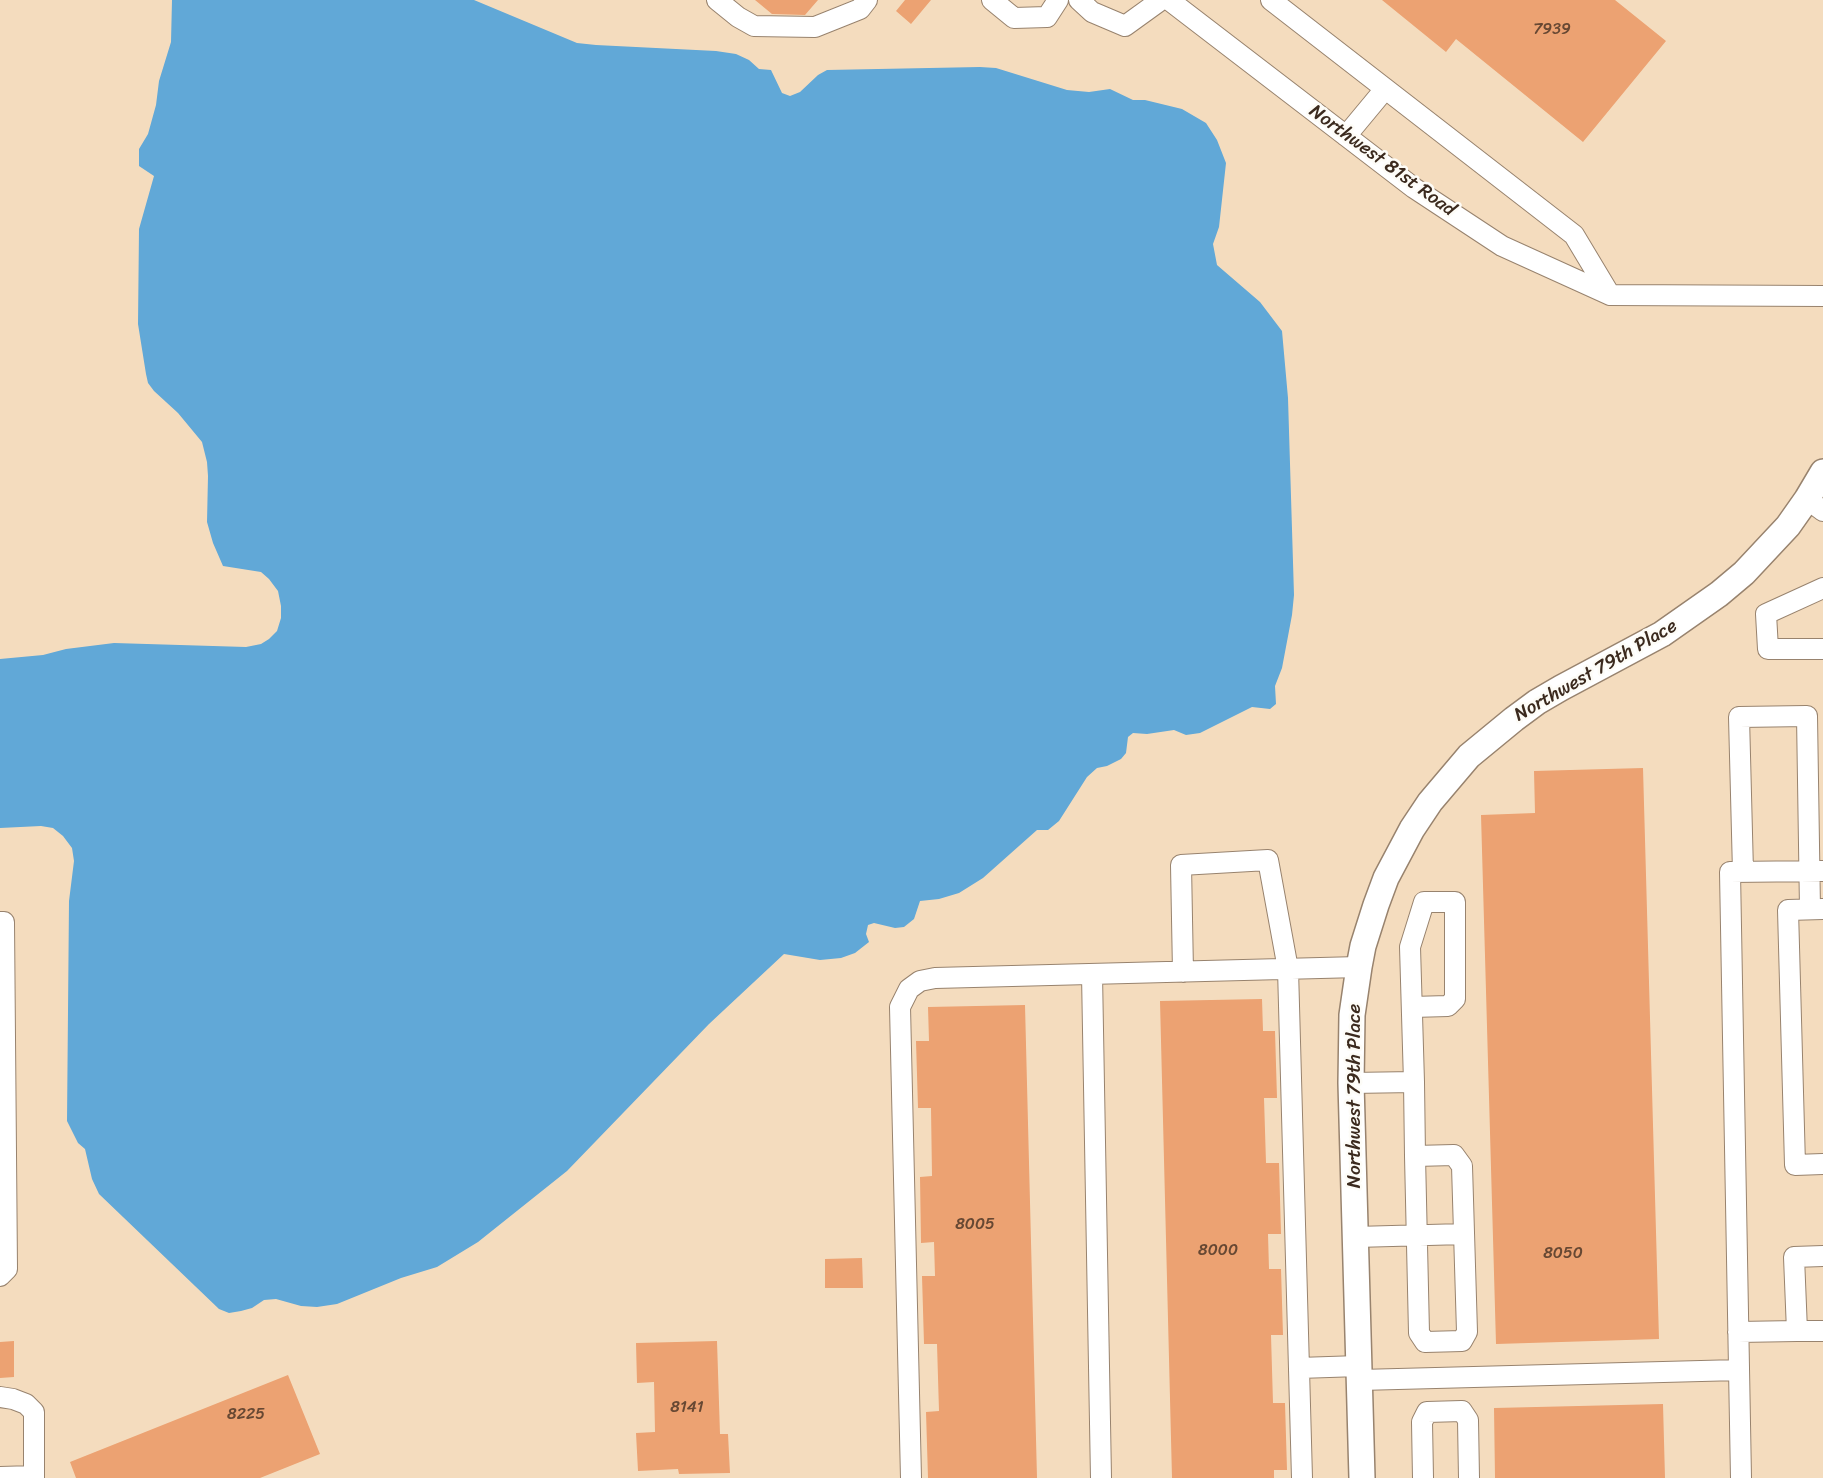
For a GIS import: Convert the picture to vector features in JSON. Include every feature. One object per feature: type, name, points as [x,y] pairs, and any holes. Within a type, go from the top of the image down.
[{"type":"main road","name":"Northwest 79th Place","points":[[1362,1478],[1352,1015],[1359,967],[1376,905],[1398,853],[1430,802],[1469,756],[1499,730],[1537,702],[1662,634],[1719,594],[1744,573],[1815,505],[1823,472]]},
{"type":"street","points":[[717,0],[738,17],[754,26],[815,26],[860,9],[867,0]]},
{"type":"street","points":[[992,0],[1014,18],[1047,16],[1058,0]]},
{"type":"street","points":[[1079,0],[1092,12],[1124,26],[1161,0]]},
{"type":"street","name":"Northwest 81st Road","points":[[1170,0],[1414,188],[1502,246],[1610,295]]},
{"type":"street","points":[[1271,0],[1574,235],[1610,295],[1823,296]]},
{"type":"street","points":[[1346,136],[1385,89]]},
{"type":"street","points":[[1823,588],[1766,614],[1768,649],[1823,649]]},
{"type":"street","points":[[1743,872],[1739,716],[1807,716],[1817,909],[1788,910],[1795,1165],[1823,1164]]},
{"type":"street","points":[[1183,972],[1182,865],[1268,860],[1288,969],[1302,1478]]},
{"type":"street","points":[[1741,1478],[1730,872],[1816,871]]},
{"type":"street","points":[[1412,1007],[1448,1006],[1456,999],[1456,902],[1424,902],[1410,947],[1419,1333],[1425,1342],[1462,1341],[1467,1332],[1462,1166],[1454,1156],[1415,1156]]},
{"type":"street","points":[[0,922],[4,922],[7,1269],[0,1276]]},
{"type":"street","points":[[911,1478],[900,1007],[909,989],[920,981],[935,978],[1359,967]]},
{"type":"street","points":[[1092,974],[1101,1478]]},
{"type":"street","points":[[1352,1083],[1414,1082]]},
{"type":"street","points":[[1356,1237],[1464,1234]]},
{"type":"street","points":[[1797,1331],[1794,1257],[1823,1256]]},
{"type":"street","points":[[1738,1332],[1823,1331]]},
{"type":"street","points":[[1299,1368],[1360,1373],[1739,1370]]},
{"type":"street","points":[[0,1398],[13,1399],[26,1404],[34,1412],[34,1477],[0,1477]]},
{"type":"street","points":[[1423,1478],[1422,1422],[1427,1412],[1462,1411],[1468,1420],[1469,1478]]},
{"type":"water","points":[[172,0],[474,0],[577,43],[716,51],[736,54],[749,60],[759,69],[771,70],[782,93],[790,96],[800,92],[818,75],[827,70],[980,67],[996,68],[1067,90],[1089,92],[1110,89],[1133,100],[1145,100],[1182,109],[1206,123],[1217,140],[1226,163],[1219,227],[1213,244],[1217,265],[1260,302],[1282,331],[1288,398],[1294,595],[1282,668],[1275,686],[1276,704],[1270,709],[1252,707],[1200,733],[1186,735],[1174,730],[1147,734],[1133,733],[1128,737],[1126,753],[1121,759],[1107,766],[1097,768],[1087,777],[1059,821],[1048,830],[1037,830],[983,878],[959,893],[939,899],[920,901],[914,919],[904,927],[895,928],[874,923],[868,925],[866,934],[869,942],[855,953],[841,958],[820,960],[784,954],[709,1024],[567,1171],[478,1242],[437,1267],[401,1278],[337,1304],[317,1307],[301,1306],[276,1299],[264,1300],[252,1308],[241,1311],[229,1313],[219,1309],[99,1194],[92,1179],[85,1149],[78,1143],[67,1121],[69,901],[74,861],[72,848],[63,836],[53,828],[41,826],[0,828],[0,659],[43,655],[66,649],[114,643],[246,647],[261,644],[269,639],[277,631],[281,618],[278,591],[269,579],[261,572],[223,566],[213,543],[207,522],[208,476],[202,442],[178,413],[154,391],[148,383],[146,374],[138,324],[139,229],[154,176],[139,166],[139,149],[148,134],[156,105],[159,81],[171,42]]},
{"type":"building","points":[[755,0],[818,0],[805,15],[772,14]]},
{"type":"building","points":[[905,0],[931,0],[911,24],[896,11]]},
{"type":"building","points":[[1382,0],[1615,0],[1666,41],[1583,142],[1456,39],[1446,52]]},
{"type":"building","points":[[1643,768],[1659,1339],[1496,1344],[1481,815],[1535,813],[1534,771]]},
{"type":"building","points":[[1262,999],[1263,1031],[1275,1031],[1277,1098],[1264,1098],[1266,1163],[1279,1163],[1281,1234],[1268,1234],[1269,1269],[1281,1269],[1283,1335],[1271,1335],[1273,1403],[1285,1403],[1287,1470],[1274,1470],[1274,1478],[1172,1478],[1160,1001]]},
{"type":"building","points":[[1025,1005],[1037,1478],[928,1478],[926,1412],[939,1411],[937,1344],[924,1344],[922,1276],[935,1276],[934,1242],[921,1243],[920,1177],[932,1176],[931,1108],[918,1108],[916,1041],[929,1041],[928,1007]]},
{"type":"building","points":[[862,1258],[863,1288],[825,1288],[825,1259]]},
{"type":"building","points":[[14,1341],[14,1377],[0,1378],[0,1342]]},
{"type":"building","points":[[717,1341],[720,1434],[728,1434],[730,1473],[679,1474],[678,1469],[638,1471],[636,1433],[655,1432],[654,1382],[637,1383],[636,1343]]},
{"type":"building","points":[[288,1375],[320,1454],[260,1478],[76,1478],[70,1462]]},
{"type":"building","points":[[1663,1404],[1665,1478],[1495,1478],[1494,1408]]}]
